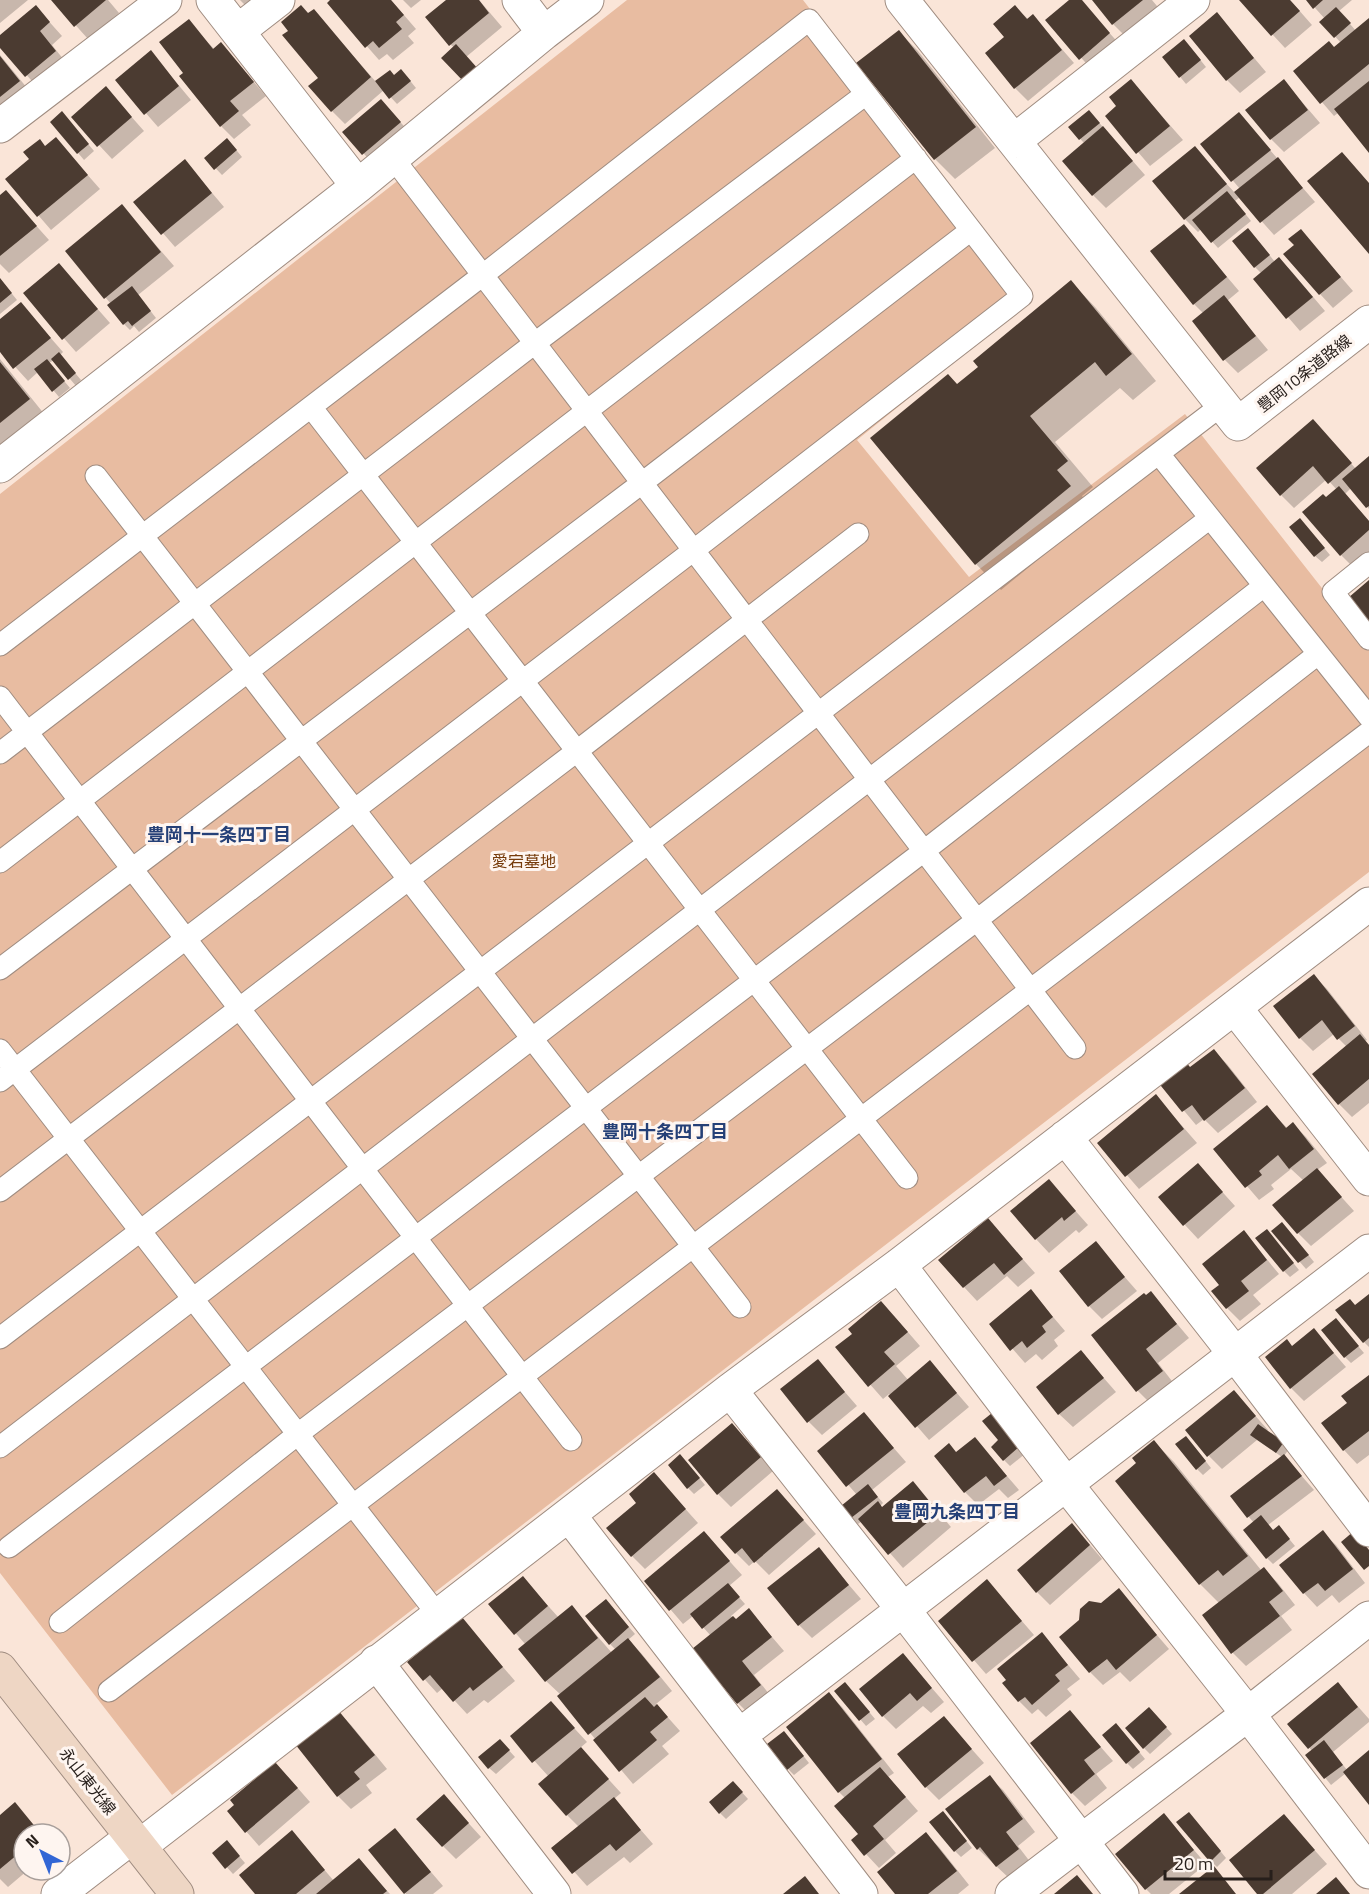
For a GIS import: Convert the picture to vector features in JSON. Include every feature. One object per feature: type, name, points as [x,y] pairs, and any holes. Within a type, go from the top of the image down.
[{"type":"street","points":[[0,126],[165,0]]},
{"type":"street","points":[[213,0],[358,186]]},
{"type":"street","points":[[238,31],[278,0]]},
{"type":"street","points":[[519,0],[544,33]]},
{"type":"street","points":[[0,466],[358,186],[587,0]]},
{"type":"street","points":[[902,0],[1230,415]]},
{"type":"street","points":[[1014,141],[1193,0]]},
{"type":"street","name":"豊岡10条道路線","points":[[1230,415],[1369,322]]},
{"type":"street","points":[[58,1894],[136,1842],[376,1662],[1368,906]]},
{"type":"street","points":[[1235,1008],[1369,1179]]},
{"type":"street","points":[[1065,1137],[1236,1354],[1369,1530]]},
{"type":"street","points":[[740,1735],[902,1608],[1369,1251]]},
{"type":"street","points":[[899,1265],[1066,1484],[1248,1714],[1369,1872]]},
{"type":"street","points":[[730,1390],[902,1608],[1122,1894]]},
{"type":"street","points":[[569,1515],[861,1894]]},
{"type":"street","points":[[1012,1894],[1248,1714],[1369,1618]]},
{"type":"street","points":[[376,1662],[554,1894]]},
{"type":"street","name":"永山東光線","points":[[0,1669],[177,1894]]},
{"type":"lane","points":[[0,645],[483,275],[809,20],[1022,296],[8,1075]]},
{"type":"lane","points":[[0,753],[535,343],[866,94]]},
{"type":"lane","points":[[393,158],[1075,1048]]},
{"type":"lane","points":[[0,862],[916,158]]},
{"type":"lane","points":[[0,969],[642,483],[971,230]]},
{"type":"lane","points":[[311,406],[906,1178]]},
{"type":"lane","points":[[0,1338],[1159,454],[1230,415]]},
{"type":"lane","points":[[1159,454],[1369,717]]},
{"type":"lane","points":[[96,476],[740,1307]]},
{"type":"lane","points":[[0,1447],[1210,518]]},
{"type":"lane","points":[[0,1191],[858,534]]},
{"type":"lane","points":[[1369,563],[1333,592],[1369,639]]},
{"type":"lane","points":[[9,1547],[924,851],[1264,586]]},
{"type":"lane","points":[[60,1622],[298,1434],[977,920],[1318,654]]},
{"type":"lane","points":[[0,697],[571,1440]]},
{"type":"lane","points":[[109,1691],[1369,732]]},
{"type":"lane","points":[[0,1050],[8,1075],[68,1138],[438,1615]]},
{"type":"green space","name":"愛宕墓地","points":[[627,0],[803,0],[1033,298],[857,440],[969,577],[1185,414],[1369,648],[1369,872],[172,1795],[0,1573],[0,494]]},
{"type":"building","points":[[51,0],[106,0],[74,27]]},
{"type":"building","points":[[330,0],[391,0],[404,15],[396,22],[402,29],[379,48],[373,41],[365,48],[327,3]]},
{"type":"building","points":[[446,0],[479,0],[489,13],[449,46],[425,17]]},
{"type":"building","points":[[1069,0],[1082,0],[1110,33],[1079,60],[1045,20]]},
{"type":"building","points":[[1092,0],[1143,0],[1112,25]]},
{"type":"building","points":[[1239,0],[1290,0],[1300,11],[1271,36]]},
{"type":"building","points":[[1306,0],[1323,0],[1313,9]]},
{"type":"building","points":[[36,5],[50,22],[40,31],[56,51],[25,77],[0,48],[0,35]]},
{"type":"building","points":[[301,5],[308,13],[314,9],[371,77],[331,112],[308,86],[318,78],[282,35],[288,31],[281,22]]},
{"type":"building","points":[[1015,5],[1027,19],[1033,14],[1062,50],[1014,89],[985,53],[1004,37],[993,24]]},
{"type":"building","points":[[1336,7],[1351,23],[1334,38],[1319,22]]},
{"type":"building","points":[[1217,12],[1254,58],[1226,81],[1189,36]]},
{"type":"building","points":[[1369,18],[1369,64],[1320,104],[1293,71],[1329,41],[1334,47]]},
{"type":"building","points":[[189,19],[213,49],[221,42],[254,82],[230,101],[239,111],[220,127],[179,76],[183,73],[159,42]]},
{"type":"building","points":[[899,30],[976,127],[934,160],[856,63]]},
{"type":"building","points":[[1184,39],[1201,60],[1179,78],[1162,57]]},
{"type":"building","points":[[456,44],[479,70],[465,83],[441,58]]},
{"type":"building","points":[[151,50],[179,86],[144,115],[115,80]]},
{"type":"building","points":[[0,56],[20,81],[0,97]]},
{"type":"building","points":[[401,69],[411,81],[389,99],[375,81],[390,70],[394,75]]},
{"type":"building","points":[[1131,79],[1170,126],[1136,154],[1105,116],[1116,106],[1109,97]]},
{"type":"building","points":[[1284,79],[1308,110],[1270,140],[1245,110]]},
{"type":"building","points":[[1369,81],[1369,153],[1334,109]]},
{"type":"building","points":[[106,86],[132,117],[97,147],[71,117]]},
{"type":"building","points":[[381,99],[401,122],[362,155],[342,132]]},
{"type":"building","points":[[1089,110],[1100,123],[1079,140],[1068,127]]},
{"type":"building","points":[[62,111],[89,144],[77,154],[50,122]]},
{"type":"building","points":[[1239,112],[1271,150],[1231,182],[1200,144]]},
{"type":"building","points":[[1103,126],[1133,161],[1092,196],[1062,161]]},
{"type":"building","points":[[56,137],[88,175],[37,217],[5,179],[29,159],[23,152],[40,139],[45,146]]},
{"type":"building","points":[[227,138],[237,150],[214,170],[204,158]]},
{"type":"building","points":[[1195,146],[1227,184],[1184,220],[1152,181]]},
{"type":"building","points":[[1342,152],[1369,183],[1369,254],[1307,181]]},
{"type":"building","points":[[1278,157],[1303,188],[1260,223],[1234,192]]},
{"type":"building","points":[[185,159],[212,193],[161,235],[133,202]]},
{"type":"building","points":[[6,190],[37,226],[0,256],[0,195]]},
{"type":"building","points":[[1227,191],[1246,214],[1211,243],[1192,220]]},
{"type":"building","points":[[122,204],[161,252],[104,299],[65,251]]},
{"type":"building","points":[[1184,224],[1227,277],[1193,305],[1150,251]]},
{"type":"building","points":[[1248,228],[1270,255],[1254,268],[1232,241]]},
{"type":"building","points":[[1301,229],[1341,277],[1319,295],[1283,254],[1294,245],[1288,239]]},
{"type":"building","points":[[1279,257],[1313,297],[1286,319],[1253,279]]},
{"type":"building","points":[[59,263],[98,309],[62,340],[23,293]]},
{"type":"building","points":[[0,278],[12,293],[0,303]]},
{"type":"building","points":[[1071,280],[1132,354],[1106,376],[1095,362],[1030,416],[1068,461],[1057,470],[1071,486],[975,565],[870,438],[948,374],[957,384],[978,367],[973,361]]},
{"type":"building","points":[[132,286],[151,311],[132,326],[128,321],[123,325],[107,305]]},
{"type":"building","points":[[1224,295],[1256,336],[1223,361],[1192,321]]},
{"type":"building","points":[[21,302],[51,338],[13,369],[0,352],[0,319]]},
{"type":"building","points":[[59,352],[76,373],[68,380],[51,359]]},
{"type":"building","points":[[47,359],[65,381],[52,392],[34,369]]},
{"type":"building","points":[[0,362],[30,399],[0,423]]},
{"type":"building","points":[[1313,419],[1352,463],[1328,484],[1313,466],[1280,496],[1256,468]]},
{"type":"building","points":[[1369,456],[1369,506],[1366,508],[1342,479]]},
{"type":"building","points":[[1339,486],[1369,521],[1369,530],[1340,556],[1302,512],[1323,494],[1326,497]]},
{"type":"building","points":[[1300,518],[1325,548],[1314,557],[1289,527]]},
{"type":"building","points":[[1369,580],[1369,623],[1348,598]]},
{"type":"building","points":[[1314,974],[1355,1026],[1337,1040],[1322,1020],[1299,1039],[1273,1006]]},
{"type":"building","points":[[1360,1034],[1369,1045],[1369,1079],[1338,1105],[1312,1074]]},
{"type":"building","points":[[1214,1049],[1245,1088],[1204,1121],[1192,1105],[1182,1112],[1157,1081],[1184,1060],[1190,1067]]},
{"type":"building","points":[[1156,1094],[1184,1129],[1125,1177],[1097,1143]]},
{"type":"building","points":[[1267,1105],[1286,1128],[1293,1122],[1314,1149],[1289,1169],[1278,1155],[1259,1171],[1262,1175],[1245,1188],[1213,1149]]},
{"type":"building","points":[[1198,1163],[1223,1192],[1183,1226],[1158,1197]]},
{"type":"building","points":[[1317,1168],[1342,1197],[1297,1234],[1272,1205]]},
{"type":"building","points":[[1049,1179],[1076,1211],[1064,1221],[1062,1217],[1035,1240],[1010,1211]]},
{"type":"building","points":[[988,1218],[1023,1259],[1004,1275],[994,1263],[963,1288],[938,1260]]},
{"type":"building","points":[[1282,1222],[1309,1255],[1298,1263],[1271,1231]]},
{"type":"building","points":[[1267,1229],[1294,1263],[1283,1272],[1255,1238]]},
{"type":"building","points":[[1244,1230],[1267,1260],[1241,1281],[1249,1291],[1226,1309],[1211,1291],[1219,1285],[1202,1264]]},
{"type":"building","points":[[1096,1241],[1125,1277],[1088,1307],[1059,1271]]},
{"type":"building","points":[[1031,1289],[1053,1317],[1042,1326],[1046,1332],[1027,1348],[1022,1341],[1010,1351],[989,1324]]},
{"type":"building","points":[[1151,1291],[1177,1324],[1146,1349],[1163,1371],[1136,1392],[1091,1335],[1144,1293],[1146,1295]]},
{"type":"building","points":[[1369,1294],[1369,1338],[1363,1343],[1335,1310],[1350,1299],[1355,1305]]},
{"type":"building","points":[[881,1301],[908,1332],[884,1352],[895,1364],[868,1387],[835,1347],[852,1334],[848,1329]]},
{"type":"building","points":[[1336,1318],[1359,1346],[1344,1358],[1321,1330]]},
{"type":"building","points":[[1314,1328],[1334,1353],[1290,1389],[1265,1357],[1287,1339],[1292,1346]]},
{"type":"building","points":[[1081,1350],[1104,1378],[1058,1415],[1036,1387]]},
{"type":"building","points":[[818,1359],[845,1392],[807,1423],[780,1389]]},
{"type":"building","points":[[930,1360],[957,1393],[915,1428],[888,1396]]},
{"type":"building","points":[[1369,1375],[1369,1431],[1343,1451],[1321,1423],[1347,1403],[1341,1396]]},
{"type":"building","points":[[1234,1390],[1256,1416],[1207,1457],[1185,1430]]},
{"type":"building","points":[[864,1412],[894,1448],[846,1487],[817,1451]]},
{"type":"building","points":[[992,1413],[1020,1446],[1003,1461],[991,1447],[998,1440],[982,1421]]},
{"type":"building","points":[[732,1423],[761,1457],[717,1495],[688,1460]]},
{"type":"building","points":[[1258,1424],[1284,1442],[1276,1453],[1250,1435]]},
{"type":"building","points":[[1186,1436],[1206,1461],[1196,1470],[1175,1444]]},
{"type":"building","points":[[975,1437],[1007,1476],[994,1486],[986,1476],[964,1493],[934,1456],[949,1443],[956,1452]]},
{"type":"building","points":[[1154,1440],[1248,1556],[1223,1576],[1218,1570],[1199,1585],[1115,1481],[1136,1463],[1132,1458]]},
{"type":"building","points":[[680,1454],[700,1478],[687,1489],[668,1465]]},
{"type":"building","points":[[1284,1454],[1302,1476],[1247,1518],[1230,1496]]},
{"type":"building","points":[[654,1472],[686,1509],[631,1557],[606,1528],[636,1503],[629,1494]]},
{"type":"building","points":[[913,1481],[939,1513],[888,1555],[858,1519],[878,1501],[882,1507]]},
{"type":"building","points":[[868,1484],[878,1497],[851,1518],[841,1506]]},
{"type":"building","points":[[777,1489],[804,1520],[754,1563],[742,1548],[735,1554],[720,1537]]},
{"type":"building","points":[[1261,1515],[1273,1530],[1279,1525],[1290,1539],[1266,1559],[1243,1530]]},
{"type":"building","points":[[1072,1523],[1090,1545],[1036,1593],[1017,1570]]},
{"type":"building","points":[[1323,1530],[1353,1569],[1325,1591],[1318,1583],[1303,1594],[1279,1565]]},
{"type":"building","points":[[704,1531],[730,1561],[669,1611],[644,1581]]},
{"type":"building","points":[[1354,1531],[1369,1550],[1369,1566],[1364,1570],[1341,1542]]},
{"type":"building","points":[[819,1547],[849,1585],[798,1626],[767,1588]]},
{"type":"building","points":[[1264,1567],[1283,1591],[1269,1602],[1280,1616],[1231,1654],[1202,1615]]},
{"type":"building","points":[[523,1576],[548,1606],[514,1635],[488,1604]]},
{"type":"building","points":[[987,1579],[1022,1621],[972,1662],[938,1621]]},
{"type":"building","points":[[728,1583],[740,1597],[702,1629],[690,1614]]},
{"type":"building","points":[[1119,1588],[1157,1635],[1116,1670],[1107,1659],[1089,1673],[1059,1637],[1079,1620],[1080,1609],[1089,1601],[1101,1603]]},
{"type":"building","points":[[606,1599],[629,1627],[609,1645],[585,1616]]},
{"type":"building","points":[[572,1605],[598,1638],[545,1682],[518,1649]]},
{"type":"building","points":[[749,1608],[772,1637],[742,1661],[761,1685],[737,1704],[692,1649],[733,1616],[736,1619]]},
{"type":"building","points":[[462,1617],[503,1667],[473,1691],[470,1687],[453,1702],[430,1675],[423,1681],[407,1662]]},
{"type":"building","points":[[1042,1632],[1068,1665],[1055,1675],[1060,1681],[1032,1705],[1025,1697],[1018,1702],[1002,1683],[1006,1680],[997,1669]]},
{"type":"building","points":[[628,1638],[660,1677],[588,1735],[557,1696]]},
{"type":"building","points":[[903,1653],[932,1688],[917,1701],[910,1693],[882,1717],[859,1689]]},
{"type":"building","points":[[845,1682],[870,1712],[859,1721],[834,1691]]},
{"type":"building","points":[[1338,1682],[1358,1707],[1308,1749],[1287,1724]]},
{"type":"building","points":[[829,1692],[882,1759],[838,1793],[786,1727]]},
{"type":"building","points":[[645,1697],[654,1707],[657,1704],[668,1717],[650,1732],[657,1740],[619,1772],[593,1740]]},
{"type":"building","points":[[551,1701],[575,1728],[532,1763],[510,1736]]},
{"type":"building","points":[[1149,1707],[1167,1727],[1143,1749],[1125,1728]]},
{"type":"building","points":[[338,1710],[375,1755],[354,1772],[360,1779],[337,1797],[295,1744]]},
{"type":"building","points":[[1070,1710],[1101,1747],[1084,1760],[1095,1774],[1071,1794],[1030,1743]]},
{"type":"building","points":[[944,1716],[972,1749],[925,1788],[897,1754]]},
{"type":"building","points":[[1116,1723],[1140,1752],[1126,1764],[1102,1735]]},
{"type":"building","points":[[784,1731],[804,1756],[787,1770],[767,1744]]},
{"type":"building","points":[[500,1739],[510,1750],[488,1769],[478,1757]]},
{"type":"building","points":[[1324,1740],[1343,1765],[1324,1779],[1305,1755]]},
{"type":"building","points":[[581,1747],[609,1779],[566,1816],[538,1784]]},
{"type":"building","points":[[1369,1750],[1369,1805],[1343,1772]]},
{"type":"building","points":[[275,1762],[298,1788],[245,1833],[227,1811],[234,1805],[230,1800]]},
{"type":"building","points":[[880,1767],[906,1797],[873,1826],[884,1839],[864,1856],[851,1840],[858,1834],[834,1806]]},
{"type":"building","points":[[990,1775],[1023,1819],[1006,1832],[1019,1849],[996,1867],[980,1847],[977,1850],[945,1809]]},
{"type":"building","points":[[733,1781],[743,1792],[719,1814],[709,1802]]},
{"type":"building","points":[[444,1794],[469,1823],[442,1847],[416,1819]]},
{"type":"building","points":[[614,1797],[641,1830],[616,1851],[610,1844],[572,1874],[551,1848]]},
{"type":"building","points":[[15,1802],[31,1822],[12,1822],[12,1859],[0,1869],[0,1815]]},
{"type":"building","points":[[943,1811],[967,1841],[954,1852],[929,1822]]},
{"type":"building","points":[[1189,1812],[1221,1851],[1210,1862],[1176,1822]]},
{"type":"building","points":[[1164,1813],[1194,1850],[1145,1890],[1115,1854]]},
{"type":"building","points":[[1284,1814],[1315,1850],[1263,1894],[1257,1894],[1229,1860]]},
{"type":"building","points":[[395,1828],[431,1872],[404,1894],[368,1850]]},
{"type":"building","points":[[292,1830],[325,1870],[296,1894],[255,1894],[239,1875]]},
{"type":"building","points":[[926,1832],[957,1871],[928,1894],[895,1894],[877,1872]]},
{"type":"building","points":[[227,1840],[240,1856],[225,1869],[212,1853]]},
{"type":"building","points":[[359,1858],[387,1891],[383,1894],[316,1894]]},
{"type":"building","points":[[1214,1866],[1236,1894],[1179,1894]]},
{"type":"building","points":[[1077,1875],[1093,1894],[1054,1894]]},
{"type":"building","points":[[805,1876],[819,1894],[783,1894]]},
{"type":"building","points":[[1336,1877],[1350,1894],[1316,1894]]},
{"type":"district","name":"豊岡十一条四丁目","points":[[219,835]]},
{"type":"district","name":"豊岡十条四丁目","points":[[665,1132]]},
{"type":"district","name":"豊岡九条四丁目","points":[[957,1512]]}]
